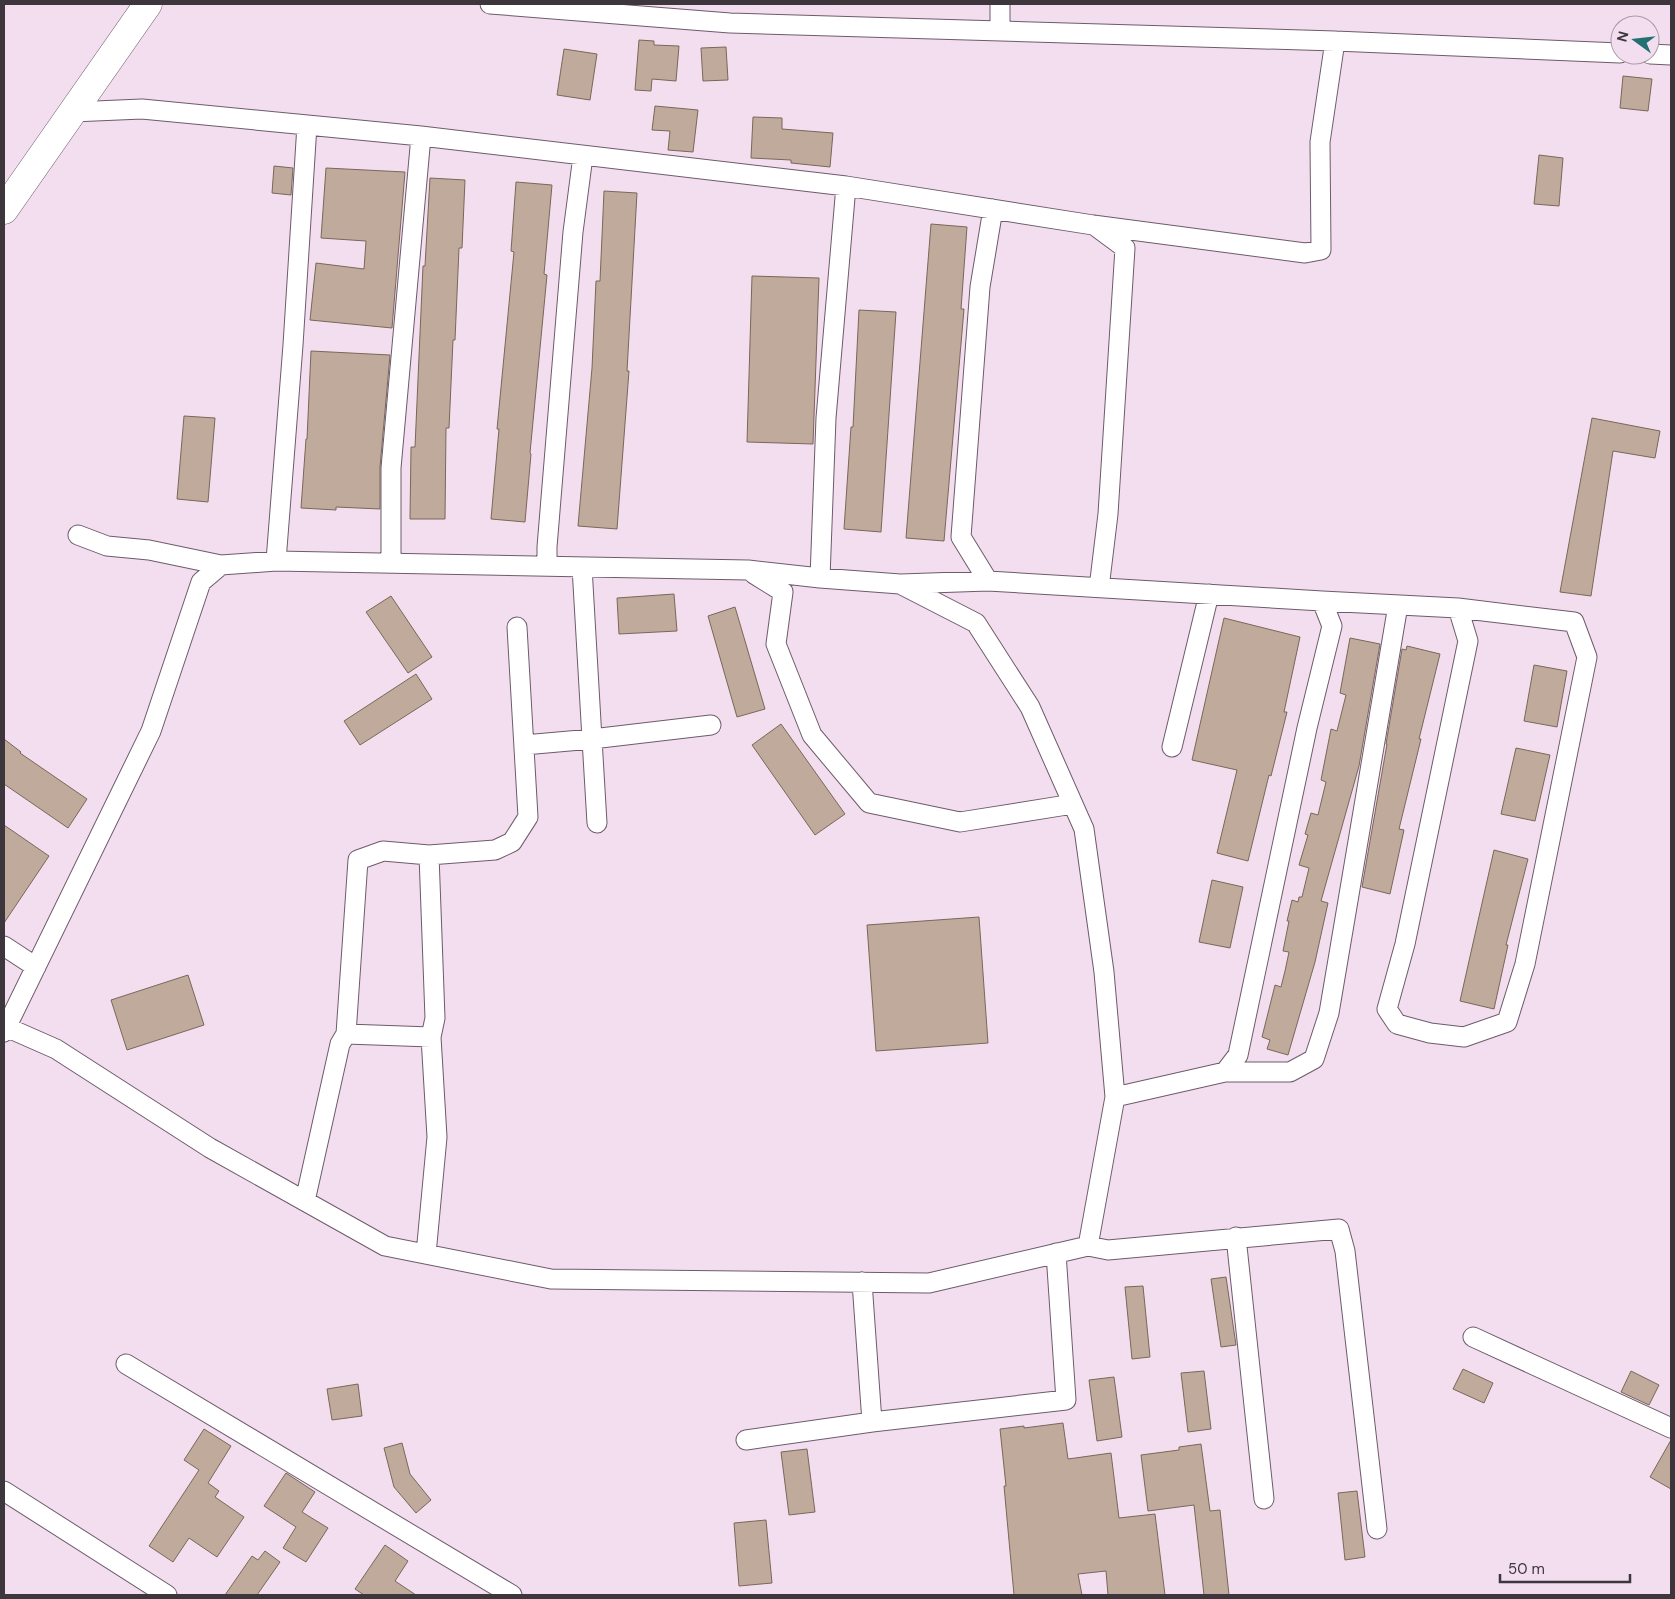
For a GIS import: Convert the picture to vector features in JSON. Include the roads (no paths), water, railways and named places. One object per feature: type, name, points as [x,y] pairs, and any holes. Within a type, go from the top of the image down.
[{"type":"highway","points":[[4,210],[148,4]]},
{"type":"street","points":[[490,4],[591,8],[730,23],[1334,41],[1610,52]]},
{"type":"street","points":[[1000,4],[1000,31]]},
{"type":"street","points":[[72,112],[142,108],[421,136],[846,186],[1093,225],[1305,253],[1321,250],[1320,142],[1334,41]]},
{"type":"street","points":[[276,561],[293,346],[307,125]]},
{"type":"street","points":[[392,563],[391,468],[421,136]]},
{"type":"street","points":[[547,566],[571,262],[583,156]]},
{"type":"street","points":[[820,578],[826,418],[846,186]]},
{"type":"street","points":[[988,581],[961,537],[980,287],[993,209]]},
{"type":"street","points":[[1093,225],[1125,248],[1108,514],[1099,588]]},
{"type":"street","points":[[78,535],[107,546],[149,550],[221,565],[276,561],[748,570],[900,584],[988,581],[1458,608],[1574,622],[1587,657],[1525,964],[1507,1022],[1464,1037],[1430,1033],[1397,1024],[1387,1008],[1405,944],[1468,641],[1458,608]]},
{"type":"street","points":[[221,565],[201,582],[151,730],[5,1030],[56,1049],[210,1148],[385,1246],[551,1279],[928,1283],[1088,1246],[1108,1250],[1339,1229],[1345,1250],[1377,1529]]},
{"type":"street","points":[[582,567],[597,823]]},
{"type":"street","points":[[748,570],[783,592],[776,644],[812,735],[869,803],[960,822],[1073,804]]},
{"type":"street","points":[[900,584],[976,623],[1030,707],[1084,829],[1104,972],[1115,1097],[1088,1246]]},
{"type":"street","points":[[1172,747],[1209,594]]},
{"type":"street","points":[[1224,1072],[1238,1055],[1307,728],[1332,626],[1322,601]]},
{"type":"street","points":[[1115,1097],[1224,1072],[1290,1072],[1314,1059],[1329,1013],[1398,605]]},
{"type":"street","points":[[305,1201],[340,1044],[346,1034],[358,860],[383,851],[429,855],[494,850],[512,842],[528,817],[516,627]]},
{"type":"street","points":[[524,745],[711,725]]},
{"type":"street","points":[[426,1254],[437,1137],[431,1037],[435,1018],[429,855]]},
{"type":"street","points":[[4,946],[36,967]]},
{"type":"street","points":[[346,1034],[431,1037]]},
{"type":"street","points":[[1236,1237],[1264,1499]]},
{"type":"street","points":[[746,1440],[872,1422],[1066,1400],[1056,1253]]},
{"type":"street","points":[[862,1282],[872,1422]]},
{"type":"street","points":[[1473,1337],[1671,1428]]},
{"type":"street","points":[[126,1364],[512,1595]]},
{"type":"street","points":[[4,1491],[168,1595]]}]
